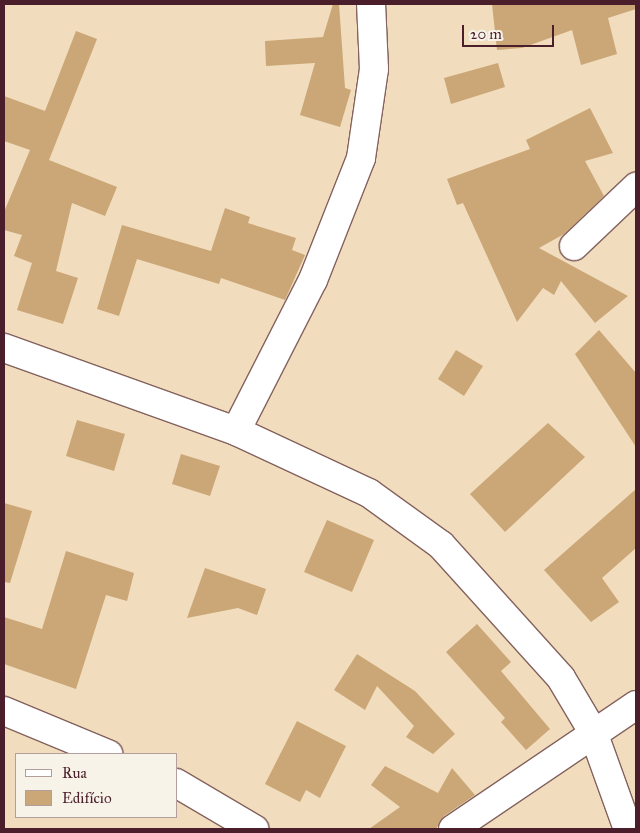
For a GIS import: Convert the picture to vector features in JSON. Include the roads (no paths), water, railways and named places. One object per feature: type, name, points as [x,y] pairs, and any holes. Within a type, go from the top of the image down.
[{"type":"street","points":[[236,431],[313,280],[361,158],[374,69],[371,4]]},
{"type":"street","points":[[574,246],[636,186]]},
{"type":"street","points":[[4,348],[236,431],[369,493],[441,545],[561,678],[593,732],[628,829]]},
{"type":"street","points":[[453,829],[593,732],[636,706]]},
{"type":"street","points":[[4,711],[106,753]]},
{"type":"street","points":[[178,784],[254,829]]}]
